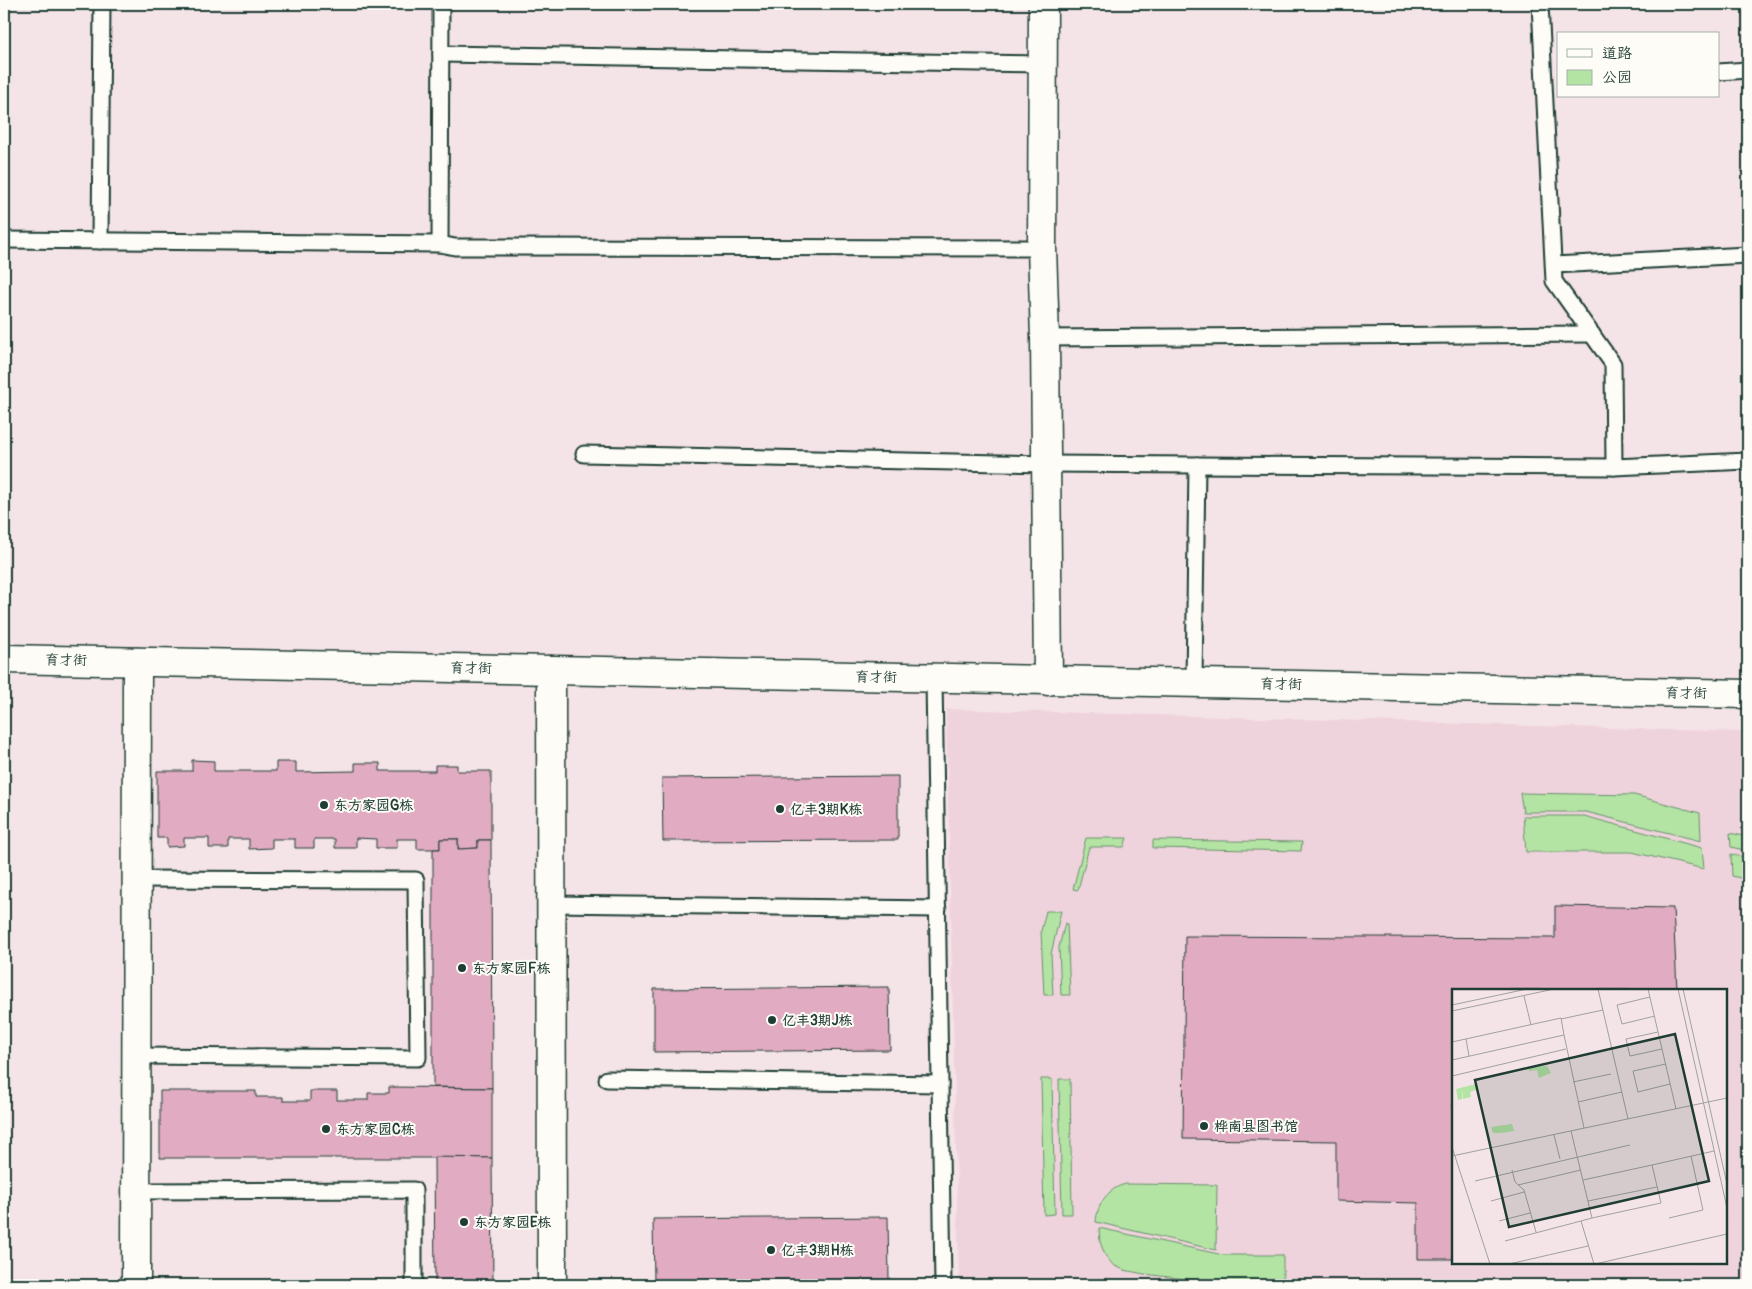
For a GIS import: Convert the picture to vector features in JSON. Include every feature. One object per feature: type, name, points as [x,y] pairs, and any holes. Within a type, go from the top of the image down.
[{"type":"street","points":[[1043,4],[1042,248],[1045,338],[1048,680]]},
{"type":"street","name":"育才街","points":[[4,659],[1748,694]]},
{"type":"street","points":[[136,1285],[137,662]]},
{"type":"street","points":[[551,670],[552,1285]]},
{"type":"lane","points":[[100,241],[102,4]]},
{"type":"lane","points":[[440,244],[441,4]]},
{"type":"lane","points":[[1540,4],[1551,80],[1554,281],[1614,364],[1614,467]]},
{"type":"lane","points":[[441,54],[1044,64]]},
{"type":"lane","points":[[1720,72],[1748,70]]},
{"type":"lane","points":[[4,240],[440,244],[455,247],[1042,248]]},
{"type":"lane","points":[[1554,265],[1748,255]]},
{"type":"lane","points":[[1045,338],[1592,334]]},
{"type":"lane","points":[[584,454],[1046,464],[1198,465],[1614,467],[1748,461]]},
{"type":"lane","points":[[1194,682],[1198,465]]},
{"type":"lane","points":[[934,678],[943,1285]]},
{"type":"lane","points":[[136,879],[416,880],[418,1058],[136,1056]]},
{"type":"lane","points":[[551,904],[938,909]]},
{"type":"lane","points":[[607,1079],[940,1084]]},
{"type":"lane","points":[[136,1191],[414,1190],[414,1285]]},
{"type":"shaded area","name":"桦南县图书馆","points":[[946,709],[1748,732],[1748,1285],[959,1285]]},
{"type":"green space","points":[[1520,793],[1634,795],[1700,813],[1701,841],[1586,812],[1523,812]]},
{"type":"green space","points":[[1523,816],[1584,816],[1702,848],[1704,869],[1632,852],[1526,852]]},
{"type":"green space","points":[[1730,833],[1748,837],[1748,851],[1731,847]]},
{"type":"green space","points":[[1086,838],[1127,838],[1124,847],[1089,847],[1078,890],[1073,889]]},
{"type":"green space","points":[[1153,840],[1302,842],[1301,851],[1153,848]]},
{"type":"green space","points":[[1731,854],[1748,858],[1748,880],[1732,876]]},
{"type":"green space","points":[[1046,911],[1061,911],[1051,954],[1053,995],[1044,995],[1041,931]]},
{"type":"green space","points":[[1065,923],[1067,924],[1070,995],[1061,995],[1059,947]]},
{"type":"green space","points":[[1041,1079],[1052,1079],[1055,1214],[1044,1215]]},
{"type":"green space","points":[[1059,1079],[1070,1079],[1072,1214],[1062,1214]]},
{"type":"green space","points":[[1126,1184],[1217,1185],[1216,1250],[1096,1222],[1101,1203],[1114,1189]]},
{"type":"green space","points":[[1099,1228],[1223,1255],[1283,1255],[1283,1285],[1234,1285],[1124,1270],[1113,1265],[1105,1255],[1100,1242]]},
{"type":"building","name":"东方家园G栋","points":[[192,760],[214,761],[214,771],[276,771],[276,762],[296,762],[296,772],[355,771],[355,763],[380,763],[380,771],[435,771],[435,765],[457,765],[457,771],[491,771],[491,840],[478,840],[478,848],[458,849],[458,839],[440,839],[440,849],[417,849],[417,839],[397,839],[397,848],[376,848],[376,839],[356,838],[356,848],[335,848],[335,839],[314,839],[314,848],[295,848],[295,839],[272,839],[272,848],[249,849],[249,839],[228,839],[228,848],[209,848],[209,838],[184,838],[184,846],[167,847],[167,838],[157,838],[157,771],[192,771]]},
{"type":"building","name":"亿丰3期K栋","points":[[898,776],[898,840],[663,841],[662,778]]},
{"type":"building","name":"东方家园F栋","points":[[440,839],[458,839],[458,849],[478,848],[478,840],[491,840],[492,1088],[433,1087],[433,849],[440,849]]},
{"type":"building","points":[[1555,906],[1673,908],[1677,989],[1452,989],[1452,1259],[1418,1259],[1418,1203],[1336,1201],[1336,1141],[1183,1139],[1185,936],[1555,938]]},
{"type":"building","name":"亿丰3期J栋","points":[[889,987],[890,1050],[654,1052],[654,989]]},
{"type":"building","name":"东方家园C栋","points":[[389,1087],[492,1088],[492,1158],[160,1158],[160,1091],[256,1091],[256,1097],[283,1097],[283,1101],[310,1101],[310,1091],[337,1091],[337,1100],[368,1100],[368,1093],[389,1093]]},
{"type":"building","name":"东方家园E栋","points":[[434,1157],[492,1158],[493,1285],[435,1285]]},
{"type":"building","name":"亿丰3期H栋","points":[[888,1217],[889,1280],[654,1282],[653,1219]]},
{"type":"place","name":"东方家园G栋","points":[[324,805]]},
{"type":"place","name":"亿丰3期K栋","points":[[780,809]]},
{"type":"place","name":"东方家园F栋","points":[[462,968]]},
{"type":"place","name":"亿丰3期J栋","points":[[772,1020]]},
{"type":"place","name":"桦南县图书馆","points":[[1204,1126]]},
{"type":"place","name":"东方家园C栋","points":[[326,1129]]},
{"type":"place","name":"东方家园E栋","points":[[464,1222]]},
{"type":"place","name":"亿丰3期H栋","points":[[771,1250]]}]
